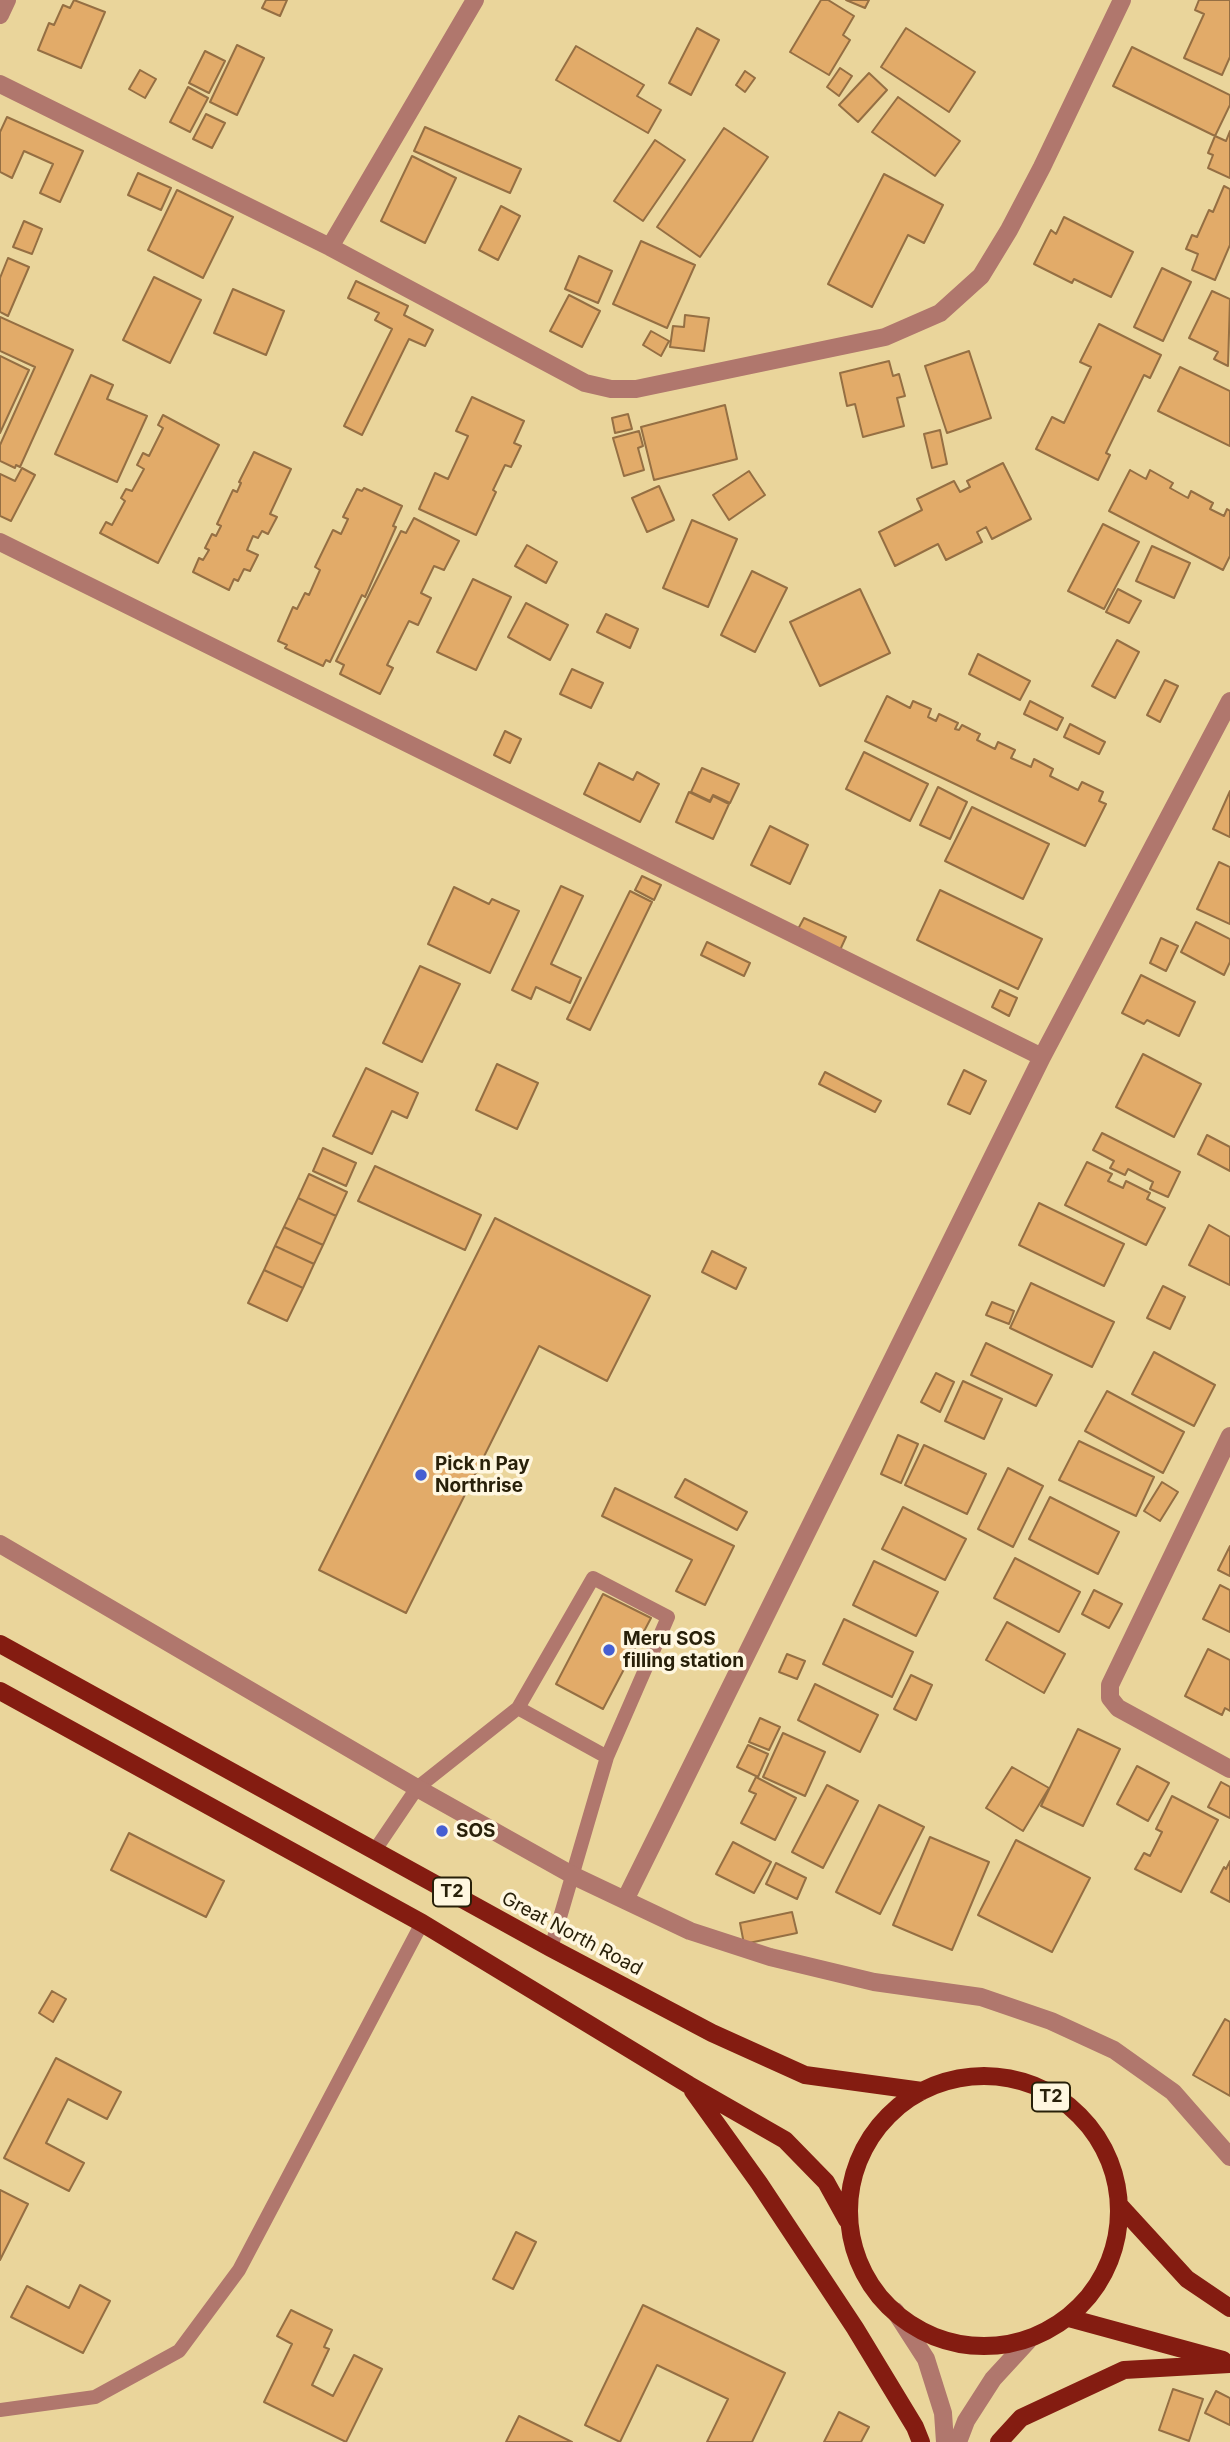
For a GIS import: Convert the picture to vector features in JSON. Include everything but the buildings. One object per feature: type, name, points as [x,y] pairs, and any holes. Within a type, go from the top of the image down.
[{"type":"main road","name":"Great North Road","points":[[0,1644],[551,1948],[712,2033],[805,2074],[922,2091]]},
{"type":"main road","name":"T2","points":[[0,1691],[422,1923],[785,2140],[826,2182],[847,2220],[856,2253],[871,2285],[895,2311],[934,2335],[958,2343],[981,2346],[1028,2341],[1069,2318],[1095,2292],[1108,2268],[1117,2243],[1121,2207],[1119,2185],[1103,2148],[1077,2116],[1060,2102],[1042,2092],[1003,2079],[961,2079],[922,2091],[885,2116],[864,2144],[851,2175],[847,2220]]},
{"type":"main road","points":[[689,2085],[759,2183],[855,2328],[915,2427],[921,2442]]},
{"type":"main road","points":[[1121,2207],[1187,2279],[1230,2308]]},
{"type":"main road","points":[[1069,2318],[1230,2363]]},
{"type":"main road","points":[[999,2442],[1021,2418],[1124,2370],[1230,2363]]},
{"type":"street","points":[[0,15],[7,0]]},
{"type":"street","points":[[330,247],[475,0]]},
{"type":"street","points":[[0,84],[330,247],[585,383],[611,389],[636,389],[885,337],[940,313],[981,276],[1009,230],[1122,0]]},
{"type":"street","points":[[0,542],[1042,1057]]},
{"type":"street","points":[[625,1900],[1042,1057],[1230,701]]},
{"type":"street","points":[[1230,1436],[1110,1685],[1110,1698],[1118,1708],[1230,1769]]},
{"type":"street","points":[[0,1544],[417,1788],[574,1876],[690,1931],[770,1957],[874,1982],[981,1997],[1051,2021],[1114,2050],[1173,2092],[1230,2157]]},
{"type":"street","points":[[895,2311],[926,2359],[943,2413],[945,2442]]},
{"type":"street","points":[[958,2442],[966,2421],[993,2379],[1028,2341]]},
{"type":"lane","points":[[375,1850],[417,1788],[518,1708],[593,1578],[668,1617],[607,1757],[551,1948]]},
{"type":"lane","points":[[518,1708],[607,1757]]},
{"type":"lane","points":[[0,2410],[95,2397],[179,2351],[239,2270],[422,1923]]},
{"type":"place","name":"Pick n Pay Northrise","points":[[421,1475]]},
{"type":"place","name":"Meru SOS filling station","points":[[609,1650]]},
{"type":"place","name":"SOS","points":[[442,1831]]}]
